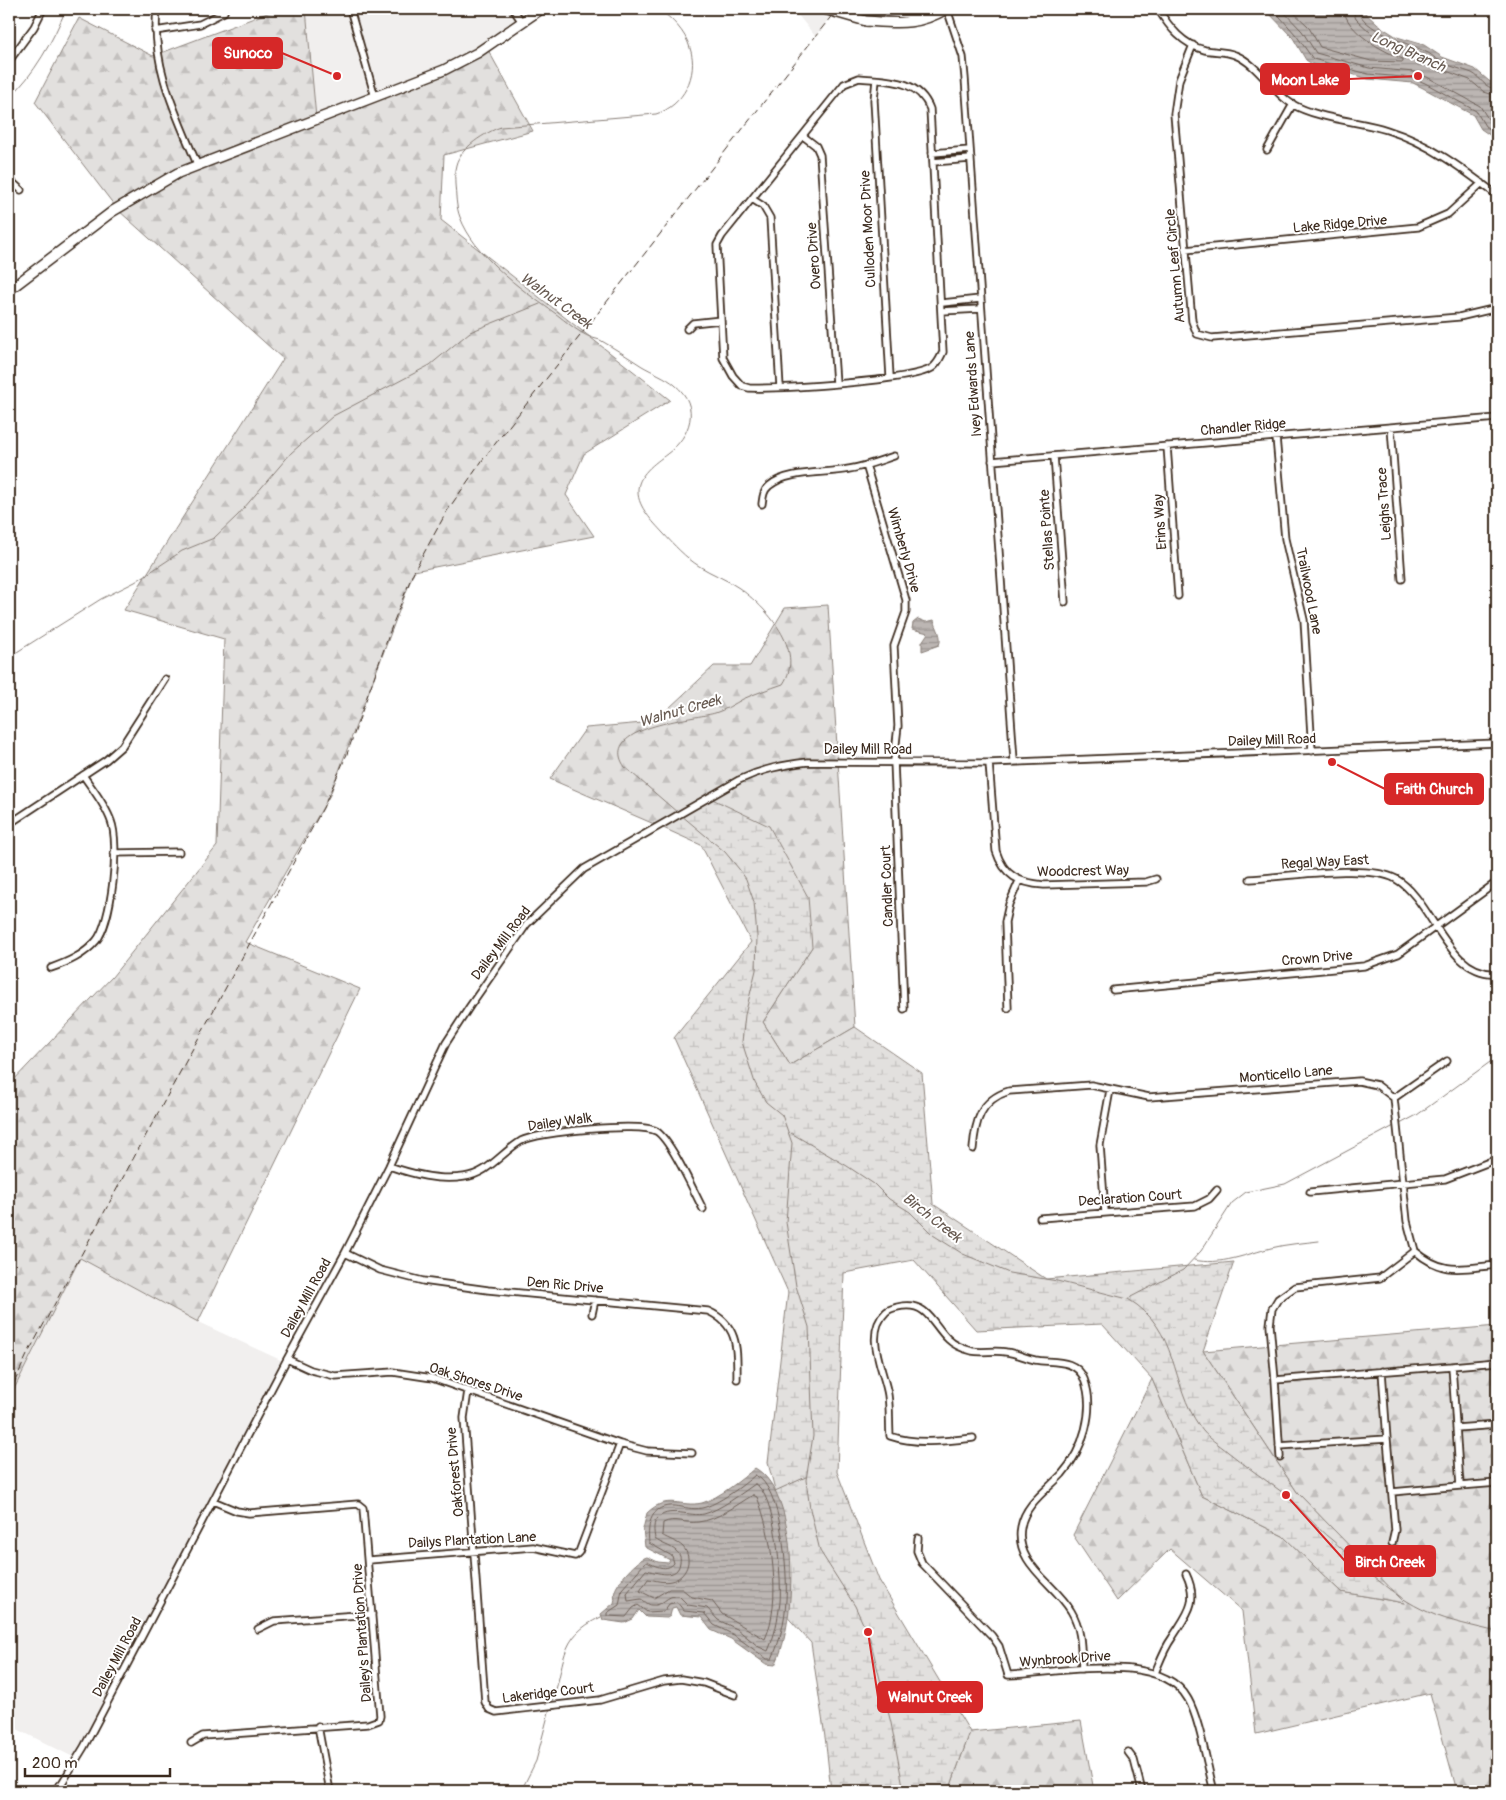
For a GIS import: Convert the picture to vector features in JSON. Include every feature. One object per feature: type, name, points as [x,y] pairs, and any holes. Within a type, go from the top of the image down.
[{"type":"main road","points":[[9,290],[113,211],[178,173],[198,164],[292,131],[461,62],[541,9]]},
{"type":"main road","points":[[824,9],[866,21],[915,22],[929,19],[947,9]]},
{"type":"main road","points":[[854,9],[908,13],[938,9]]},
{"type":"street","points":[[9,61],[34,27],[43,9]]},
{"type":"street","points":[[157,9],[155,31],[161,71],[198,164]]},
{"type":"street","points":[[350,9],[375,97]]},
{"type":"street","points":[[513,9],[522,22]]},
{"type":"street","name":"Ivey Edwards Lane","points":[[947,9],[963,57],[1014,760]]},
{"type":"street","points":[[1158,9],[1167,24],[1180,38],[1204,50],[1235,54],[1293,104],[1410,138],[1447,158],[1497,195]]},
{"type":"street","points":[[155,31],[200,24],[224,12]]},
{"type":"street","name":"Autumn Leaf Circle","points":[[1193,45],[1179,80],[1174,114],[1192,326],[1197,334],[1206,338],[1459,317],[1497,308]]},
{"type":"street","points":[[856,78],[904,83],[922,94],[930,109],[942,303],[943,352],[940,366],[916,374],[780,387],[749,388],[742,386],[733,376],[723,358],[717,245],[803,136],[844,84],[856,78]]},
{"type":"street","name":"Culloden Moor Drive","points":[[876,80],[874,100],[890,377]]},
{"type":"street","points":[[1267,150],[1293,104]]},
{"type":"street","name":"Overo Drive","points":[[803,136],[816,146],[820,154],[836,383]]},
{"type":"street","points":[[932,154],[970,150]]},
{"type":"street","points":[[933,162],[971,159]]},
{"type":"street","points":[[9,179],[21,190]]},
{"type":"street","name":"Lake Ridge Drive","points":[[1185,250],[1418,228],[1448,214],[1482,183]]},
{"type":"street","points":[[752,199],[763,206],[770,218],[780,387]]},
{"type":"street","points":[[942,303],[980,299]]},
{"type":"street","points":[[942,311],[980,309]]},
{"type":"street","points":[[687,329],[693,323],[721,320]]},
{"type":"street","name":"Chandler Ridge","points":[[992,461],[1497,418]]},
{"type":"street","name":"Leighs Trace","points":[[1391,427],[1402,579]]},
{"type":"street","name":"Trailwood Lane","points":[[1276,437],[1285,539],[1304,620],[1312,751]]},
{"type":"street","name":"Erins Way","points":[[1167,446],[1178,596]]},
{"type":"street","points":[[762,504],[764,492],[769,485],[798,474],[838,471],[894,456]]},
{"type":"street","name":"Stellas Pointe","points":[[1054,456],[1065,602]]},
{"type":"street","name":"Wimberly Drive","points":[[866,465],[906,600],[906,612],[894,646],[898,726],[894,762]]},
{"type":"street","points":[[9,824],[83,775],[122,746],[165,679]]},
{"type":"street","name":"Dailey Mill Road","points":[[53,1791],[62,1783],[84,1747],[286,1359],[345,1253],[389,1166],[431,1071],[446,1042],[527,924],[584,869],[738,780],[765,768],[808,762],[989,762],[1312,751],[1497,742]]},
{"type":"street","name":"Candler Court","points":[[894,762],[904,1009]]},
{"type":"street","name":"Woodcrest Way","points":[[989,762],[996,851],[1005,870],[1019,881],[1044,885],[1146,882],[1156,880]]},
{"type":"street","points":[[51,968],[75,959],[87,950],[98,940],[105,926],[114,868],[112,822],[104,805],[83,775]]},
{"type":"street","points":[[114,854],[179,852]]},
{"type":"street","name":"Regal Way East","points":[[1250,879],[1351,872],[1383,874],[1405,886],[1462,962],[1480,973],[1497,973]]},
{"type":"street","points":[[1008,1008],[1005,922],[1009,904],[1019,881]]},
{"type":"street","name":"Crown Drive","points":[[1113,990],[1364,966],[1398,954],[1497,882]]},
{"type":"street","points":[[1447,1061],[1394,1098],[1408,1221],[1415,1251],[1440,1268],[1497,1265]]},
{"type":"street","name":"Monticello Lane","points":[[972,1149],[974,1130],[978,1118],[990,1101],[999,1094],[1009,1092],[1091,1085],[1149,1097],[1359,1081],[1377,1085],[1394,1098]]},
{"type":"street","points":[[1105,1212],[1100,1145],[1110,1090]]},
{"type":"street","name":"Dailey Walk","points":[[389,1166],[428,1176],[465,1178],[492,1165],[521,1141],[537,1136],[574,1131],[642,1128],[656,1131],[667,1141],[703,1209]]},
{"type":"street","points":[[1310,1192],[1445,1179],[1497,1159]]},
{"type":"street","name":"Declaration Court","points":[[1040,1218],[1195,1206],[1209,1199],[1217,1190]]},
{"type":"street","points":[[1280,1457],[1270,1325],[1272,1309],[1278,1299],[1295,1287],[1380,1278],[1415,1251]]},
{"type":"street","name":"Den Ric Drive","points":[[345,1253],[380,1270],[423,1281],[488,1290],[696,1308],[718,1316],[729,1324],[737,1354],[737,1379]]},
{"type":"street","points":[[592,1314],[595,1300]]},
{"type":"street","points":[[973,1438],[927,1442],[901,1440],[890,1436],[888,1396],[876,1347],[880,1320],[887,1311],[896,1307],[918,1307],[926,1311],[950,1341],[963,1347],[974,1351],[1004,1351],[1034,1360],[1062,1362],[1074,1366],[1083,1377],[1088,1394],[1088,1410],[1078,1449],[1066,1470],[1028,1510],[1021,1525],[1020,1539],[1024,1556],[1071,1610],[1079,1626],[1082,1669]]},
{"type":"street","name":"Oak Shores Drive","points":[[286,1359],[310,1370],[335,1376],[392,1372],[432,1378],[620,1444],[656,1451],[692,1453]]},
{"type":"street","points":[[1275,1380],[1497,1362]]},
{"type":"street","points":[[1452,1366],[1460,1486]]},
{"type":"street","points":[[1382,1371],[1395,1530],[1392,1543]]},
{"type":"street","name":"Oakforest Drive","points":[[468,1391],[464,1418],[474,1550]]},
{"type":"street","points":[[1456,1428],[1497,1425]]},
{"type":"street","points":[[1279,1446],[1387,1439]]},
{"type":"street","name":"Dailys Plantation Lane","points":[[369,1560],[474,1550],[533,1547],[575,1556],[579,1552],[620,1444]]},
{"type":"street","points":[[1392,1492],[1497,1483]]},
{"type":"street","name":"Dailey's Plantation Drive","points":[[192,1743],[203,1736],[318,1726],[368,1724],[379,1720],[365,1512],[361,1505],[249,1513],[236,1511],[213,1501]]},
{"type":"street","name":"Wynbrook Drive","points":[[918,1538],[917,1550],[922,1562],[992,1636],[999,1646],[1008,1675],[1121,1667],[1155,1673],[1180,1690],[1187,1697],[1192,1708],[1214,1791]]},
{"type":"street","name":"Lakeridge Court","points":[[474,1550],[485,1702],[489,1709],[496,1712],[600,1700],[664,1681],[681,1679],[704,1683],[735,1696]]},
{"type":"street","points":[[1155,1673],[1162,1655],[1191,1607],[1190,1582],[1186,1574]]},
{"type":"street","points":[[258,1629],[274,1620],[372,1614]]},
{"type":"street","points":[[318,1726],[330,1791]]},
{"type":"street","points":[[1128,1752],[1134,1760],[1142,1791]]},
{"type":"shaded area","points":[[306,9],[545,9],[464,63],[316,121]]},
{"type":"shaded area","points":[[793,9],[837,9],[815,36]]},
{"type":"shaded area","points":[[80,1258],[198,1322],[285,1362],[233,1454],[79,1760],[9,1725],[9,1399]]},
{"type":"green space","points":[[278,9],[306,9],[316,118],[487,48],[533,131],[444,155],[441,220],[670,400],[584,454],[566,495],[594,536],[414,571],[330,795],[245,942],[360,989],[198,1322],[80,1258],[9,1399],[9,1085],[112,977],[217,846],[224,639],[124,610],[283,359],[118,210],[35,102],[79,18],[153,56]]},
{"type":"green space","points":[[828,605],[855,1027],[790,1065],[763,1022],[812,947],[769,826],[661,827],[550,779],[586,728],[654,722],[714,666],[750,666],[785,608]]},
{"type":"green space","points":[[708,797],[769,826],[808,897],[812,947],[763,1022],[790,1065],[855,1027],[922,1073],[933,1204],[1046,1279],[1234,1262],[1203,1351],[1297,1492],[1405,1603],[1341,1592],[1283,1536],[1202,1496],[1152,1379],[1102,1324],[976,1330],[914,1260],[844,1273],[837,1472],[879,1580],[970,1732],[949,1791],[831,1791],[811,1643],[782,1611],[782,1516],[768,1463],[788,1292],[674,1038],[751,942],[701,845],[661,827]]},
{"type":"green space","points":[[1497,1326],[1497,1791],[1457,1791],[1430,1693],[1256,1734],[1242,1611],[1170,1549],[1117,1601],[1073,1535],[1152,1379],[1202,1496],[1283,1536],[1341,1592],[1404,1603],[1297,1492],[1203,1351]]},
{"type":"green space","points":[[1081,1721],[1094,1791],[949,1791],[970,1732]]},
{"type":"water","name":"Long Branch","points":[[1265,9],[1361,9],[1378,25],[1397,37],[1424,45],[1442,57],[1475,69],[1497,85],[1497,140],[1481,129],[1473,115],[1413,83],[1368,79],[1312,64],[1306,60],[1293,38]]},
{"type":"water","points":[[918,619],[926,622],[934,620],[940,635],[939,645],[922,651],[922,642],[928,633],[912,629],[913,623]]},
{"type":"water","points":[[755,1468],[770,1482],[781,1504],[787,1531],[790,1560],[788,1620],[775,1665],[766,1664],[731,1639],[711,1630],[701,1617],[680,1615],[676,1607],[672,1608],[670,1616],[667,1618],[646,1617],[639,1610],[633,1619],[624,1623],[603,1620],[601,1614],[614,1603],[614,1593],[617,1587],[633,1566],[647,1557],[658,1562],[668,1563],[670,1560],[645,1547],[643,1529],[647,1513],[654,1507],[668,1502],[694,1504],[709,1501],[730,1488]]},
{"type":"waterway","points":[[9,98],[35,68],[66,9]]},
{"type":"waterway","name":"Walnut Creek","points":[[659,9],[681,31],[688,42],[692,58],[690,79],[681,97],[674,104],[656,114],[501,127],[481,137],[468,147],[458,159],[455,177],[460,217],[476,245],[499,270],[574,328],[600,340],[675,385],[683,393],[690,411],[690,421],[687,430],[675,447],[652,465],[640,480],[638,486],[640,503],[655,524],[685,555],[699,566],[750,596],[771,618],[780,630],[786,644],[790,657],[789,671],[783,684],[743,699],[715,713],[670,722],[635,733],[624,742],[620,753],[625,767],[678,813]]},
{"type":"waterway","points":[[9,657],[101,599],[135,582],[182,551],[214,538],[238,515],[291,453],[333,416],[430,365],[470,332],[540,304]]},
{"type":"waterway","name":"Walnut Creek","points":[[681,815],[725,852],[746,879],[754,902],[757,936],[756,970],[745,1015],[742,1042],[755,1083],[766,1102],[782,1115],[792,1143],[786,1222],[796,1286],[809,1327],[813,1436],[806,1480],[810,1509],[820,1551],[855,1606],[870,1639],[891,1723],[904,1791]]},
{"type":"waterway","points":[[1398,1125],[1417,1115],[1497,1057]]},
{"type":"waterway","points":[[1129,1298],[1183,1270],[1201,1251],[1232,1203],[1246,1192],[1285,1184],[1394,1126]]},
{"type":"waterway","name":"Birch Creek","points":[[791,1133],[874,1184],[889,1199],[910,1212],[933,1235],[963,1254],[1009,1273],[1057,1281],[1128,1299],[1145,1312],[1157,1326],[1172,1358],[1190,1410],[1200,1427],[1210,1438],[1286,1495],[1326,1535],[1377,1580],[1402,1598],[1436,1615],[1497,1632]]},
{"type":"waterway","points":[[1194,1260],[1214,1262],[1277,1247],[1319,1241]]},
{"type":"waterway","points":[[775,1491],[806,1477]]},
{"type":"waterway","points":[[551,1704],[565,1653],[570,1643],[576,1634],[601,1617]]},
{"type":"waterway","points":[[521,1791],[536,1761],[550,1708]]},
{"type":"railway","points":[[9,1394],[27,1355],[323,808],[347,754],[392,626],[413,573],[447,511],[484,458],[837,9]]},
{"type":"place","name":"Sunoco","points":[[337,76]]},
{"type":"place","name":"Moon Lake","points":[[1418,76]]},
{"type":"place","name":"Faith Church","points":[[1332,762]]},
{"type":"place","name":"Birch Creek","points":[[1286,1495]]},
{"type":"place","name":"Walnut Creek","points":[[868,1632]]}]
